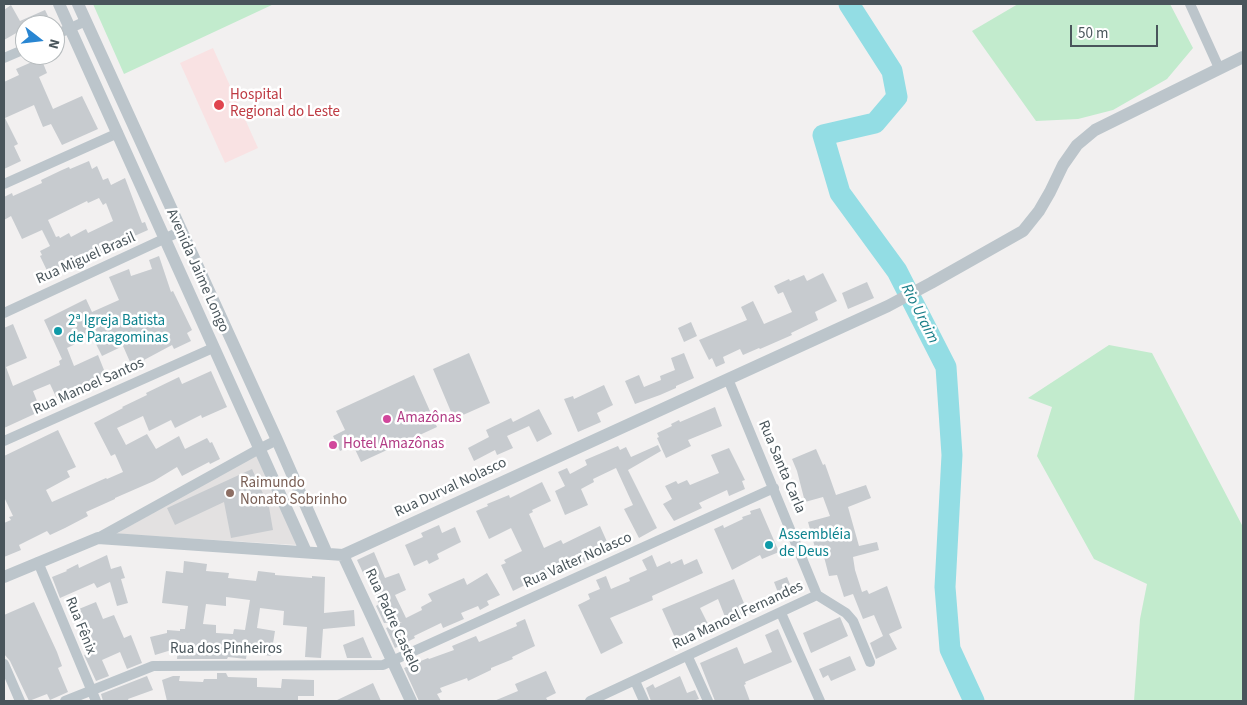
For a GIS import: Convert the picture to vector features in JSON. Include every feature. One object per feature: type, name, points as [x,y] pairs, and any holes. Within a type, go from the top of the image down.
[{"type":"street","name":"Avenida Jaime Longo","points":[[60,4],[306,552]]},
{"type":"street","points":[[78,4],[327,554]]},
{"type":"street","points":[[1190,4],[1219,68],[1243,57]]},
{"type":"street","points":[[65,30],[86,21]]},
{"type":"street","name":"Rua Durval Nolasco","points":[[4,576],[98,538],[343,555],[888,306],[931,283],[1023,231],[1039,211],[1063,165],[1077,145],[1096,130],[1219,68]]},
{"type":"street","points":[[4,184],[118,133]]},
{"type":"street","name":"Rua Miguel Brasil","points":[[4,312],[181,232]]},
{"type":"street","name":"Rua Manoel Santos","points":[[4,441],[213,348]]},
{"type":"street","name":"Rua Santa Carla","points":[[728,379],[818,595]]},
{"type":"street","points":[[98,538],[277,440]]},
{"type":"street","name":"Rua Valter Nolasco","points":[[393,661],[774,488]]},
{"type":"street","name":"Rua Padre Castelo","points":[[343,555],[411,701]]},
{"type":"street","name":"Rua Fênix","points":[[38,562],[96,701]]},
{"type":"street","name":"Rua Manoel Fernandes","points":[[590,701],[818,595],[846,613],[853,621],[870,662]]},
{"type":"street","points":[[781,613],[820,701]]},
{"type":"street","points":[[688,657],[708,701]]},
{"type":"street","name":"Rua dos Pinheiros","points":[[66,701],[153,666],[372,666],[393,661]]},
{"type":"street","points":[[4,664],[20,701]]},
{"type":"street","points":[[635,681],[644,701]]},
{"type":"shaded area","name":"Hospital Regional do Leste","points":[[213,48],[258,148],[225,163],[180,63]]},
{"type":"shaded area","name":"Raimundo Nonato Sobrinho","points":[[257,453],[297,545],[116,534]]},
{"type":"green space","points":[[93,4],[274,4],[124,74]]},
{"type":"green space","points":[[1018,4],[1170,4],[1193,48],[1167,79],[1113,110],[1078,119],[1036,121],[972,31]]},
{"type":"green space","points":[[1109,345],[1152,353],[1243,527],[1243,701],[1134,701],[1140,619],[1147,584],[1094,559],[1037,456],[1052,407],[1028,398]]},
{"type":"building","points":[[11,5],[17,15],[15,15],[15,34],[4,40],[4,10]]},
{"type":"building","points":[[45,10],[48,15],[34,15]]},
{"type":"building","points":[[25,65],[44,65],[47,73],[39,77],[53,109],[82,96],[98,129],[62,145],[51,124],[43,127],[34,105],[5,118],[18,144],[14,146],[21,161],[4,169],[4,82],[19,75],[16,69]]},
{"type":"building","points":[[89,161],[92,169],[97,166],[103,180],[108,178],[111,185],[125,178],[142,223],[145,222],[148,230],[78,264],[75,259],[59,267],[62,273],[51,279],[40,256],[42,255],[40,251],[50,246],[42,230],[22,239],[11,216],[4,220],[4,197],[12,193],[13,196],[42,183],[41,180],[62,170],[69,167],[70,169]],"holes":[[[99,198],[103,205],[106,203],[113,221],[88,233],[86,229],[71,237],[69,233],[60,238],[59,236],[56,237],[48,220],[87,201],[88,203]]]},
{"type":"building","points":[[159,256],[171,292],[173,291],[192,330],[187,333],[191,341],[174,349],[172,345],[144,360],[146,365],[134,371],[123,346],[102,356],[92,336],[67,348],[74,366],[98,355],[106,375],[93,382],[96,388],[87,392],[86,389],[58,401],[50,384],[33,391],[41,411],[4,428],[4,328],[13,324],[27,358],[6,367],[13,386],[60,365],[59,361],[62,359],[44,320],[86,299],[92,312],[119,300],[109,277],[129,269],[131,276],[152,269],[149,260]]},
{"type":"building","points":[[823,273],[837,301],[815,312],[818,320],[791,333],[792,335],[760,349],[743,355],[740,349],[723,357],[725,363],[716,367],[712,358],[709,360],[699,340],[747,320],[741,307],[753,301],[764,324],[792,312],[783,292],[778,294],[774,286],[804,275],[807,281]]},
{"type":"building","points":[[867,282],[874,298],[848,309],[842,293]]},
{"type":"building","points":[[691,322],[697,336],[684,342],[678,328]]},
{"type":"building","points":[[469,353],[490,403],[454,419],[433,369]]},
{"type":"building","points":[[684,353],[694,378],[676,386],[676,388],[635,404],[625,381],[639,375],[644,387],[661,380],[660,376],[675,370],[671,358]]},
{"type":"building","points":[[211,371],[227,407],[202,418],[201,415],[175,428],[171,420],[149,431],[143,416],[117,428],[126,445],[147,434],[156,449],[179,436],[185,449],[207,438],[210,443],[212,442],[220,459],[210,464],[209,462],[182,476],[177,467],[154,481],[86,512],[88,516],[65,528],[50,535],[47,531],[19,545],[21,550],[4,557],[4,523],[11,520],[9,517],[13,516],[4,497],[4,456],[58,430],[76,467],[67,471],[70,477],[46,490],[52,502],[123,472],[115,454],[111,456],[94,423],[147,395],[146,393],[179,377],[182,384]]},
{"type":"building","name":"Amazônas","points":[[414,375],[437,427],[361,462],[353,445],[340,451],[333,436],[345,430],[336,411]]},
{"type":"building","points":[[604,385],[613,405],[597,413],[601,422],[578,432],[564,399],[573,396],[574,399]]},
{"type":"building","points":[[715,407],[722,426],[688,440],[691,446],[666,458],[657,438],[659,437],[657,433],[672,426],[671,424],[679,420],[680,422]]},
{"type":"building","points":[[539,409],[552,434],[537,442],[529,426],[507,436],[513,448],[497,455],[495,450],[474,461],[468,448],[489,437],[486,430],[511,418],[513,422]]},
{"type":"building","points":[[658,445],[661,451],[628,470],[657,528],[639,538],[624,509],[633,505],[616,468],[593,479],[594,482],[581,489],[588,505],[565,515],[555,491],[565,486],[558,472],[567,468],[570,474],[587,465],[585,460],[618,446],[620,450],[626,447],[631,457]]},
{"type":"building","points":[[729,448],[745,480],[742,481],[745,489],[729,496],[727,490],[699,503],[702,508],[674,521],[663,504],[672,499],[665,486],[676,481],[678,484],[687,480],[690,485],[719,473],[711,455]]},
{"type":"building","points":[[816,449],[823,465],[825,464],[836,495],[866,485],[871,498],[848,507],[859,546],[877,542],[879,550],[853,557],[855,570],[862,592],[867,590],[869,594],[887,586],[902,628],[889,634],[897,649],[876,659],[870,643],[883,636],[874,615],[863,619],[853,594],[844,597],[837,575],[829,576],[823,553],[817,555],[808,522],[830,516],[823,497],[805,502],[792,459]]},
{"type":"building","points":[[252,469],[269,507],[273,530],[231,538],[224,502],[175,525],[167,508]]},
{"type":"building","points":[[542,482],[551,501],[532,510],[533,512],[529,514],[544,548],[561,540],[563,544],[600,526],[608,544],[603,547],[606,552],[562,571],[561,568],[534,580],[535,583],[526,587],[525,585],[513,591],[501,565],[506,563],[504,560],[522,551],[511,528],[489,539],[476,511],[488,506],[487,504],[509,495],[510,498]]},
{"type":"building","points":[[760,508],[779,552],[762,559],[760,555],[732,570],[714,529],[723,525],[724,528],[751,514],[750,511]]},
{"type":"building","points":[[439,525],[442,533],[455,527],[461,542],[437,554],[439,559],[429,564],[427,560],[414,566],[405,545],[423,537],[421,533]]},
{"type":"building","points":[[374,552],[385,578],[399,573],[406,590],[395,595],[406,618],[422,610],[421,607],[432,601],[428,594],[464,578],[467,585],[487,573],[500,595],[487,601],[489,605],[480,610],[478,606],[461,613],[464,619],[443,628],[441,623],[395,648],[386,628],[402,622],[384,623],[376,606],[379,604],[366,573],[364,575],[357,560]]},
{"type":"building","points":[[107,555],[111,569],[121,566],[125,578],[121,579],[128,603],[117,606],[110,582],[97,588],[94,583],[60,598],[52,577],[78,564],[79,568]]},
{"type":"building","points":[[652,555],[657,567],[670,561],[671,564],[682,559],[684,565],[697,559],[703,573],[652,596],[653,600],[610,618],[623,643],[601,654],[578,605],[590,599],[588,594],[600,589],[596,580],[606,576],[611,589],[630,581],[629,578],[647,570],[642,560]]},
{"type":"building","points":[[184,561],[207,564],[206,571],[229,573],[228,578],[256,581],[258,571],[275,573],[275,575],[312,578],[312,576],[325,577],[324,613],[354,610],[355,626],[323,629],[321,658],[305,657],[307,627],[283,625],[284,611],[260,608],[257,628],[275,631],[271,656],[247,652],[246,659],[228,657],[227,659],[177,659],[178,648],[155,655],[150,637],[167,633],[167,630],[180,631],[180,629],[185,629],[188,606],[162,603],[166,571],[183,573]],"holes":[[[226,597],[250,600],[245,630],[234,629],[233,634],[216,633],[216,625],[203,624],[206,604],[226,606]]]},
{"type":"building","points":[[787,577],[793,592],[780,598],[774,582]]},
{"type":"building","points":[[734,579],[748,613],[727,622],[718,599],[700,608],[708,624],[676,640],[662,609]]},
{"type":"building","points":[[34,602],[57,652],[62,666],[58,668],[68,692],[50,700],[47,694],[29,701],[10,661],[4,654],[4,615]]},
{"type":"building","points":[[96,602],[103,619],[114,615],[124,638],[131,635],[142,663],[127,669],[120,652],[102,660],[109,676],[96,681],[84,655],[92,652],[74,611]]},
{"type":"building","points":[[840,617],[848,636],[811,653],[803,633]]},
{"type":"building","points":[[525,619],[535,646],[468,681],[467,678],[440,688],[442,692],[437,694],[441,701],[419,701],[404,668],[454,650],[452,646],[476,636],[479,642],[517,626],[516,623]]},
{"type":"building","points":[[778,629],[792,662],[745,682],[746,684],[744,685],[750,701],[715,701],[700,663],[737,647],[744,664],[772,652],[765,635]]},
{"type":"building","points":[[363,637],[372,658],[347,658],[343,645]]},
{"type":"building","points":[[850,656],[856,670],[831,681],[828,675],[823,678],[819,669]]},
{"type":"building","points":[[546,671],[556,693],[546,698],[548,701],[494,701],[518,691],[515,684]]},
{"type":"building","points":[[217,673],[226,673],[228,677],[257,678],[257,687],[281,688],[282,679],[314,680],[314,696],[298,696],[298,701],[167,701],[162,680],[173,676],[180,676],[179,681],[203,682],[204,679],[217,679]]},
{"type":"building","points":[[147,676],[153,690],[128,699],[129,701],[103,701],[101,694]]},
{"type":"building","points":[[680,676],[687,693],[695,690],[699,699],[693,701],[651,701],[646,688],[653,684],[655,688]]},
{"type":"building","points":[[373,683],[381,701],[335,701]]},
{"type":"waterway","name":"Rio Uraim","points":[[849,4],[892,71],[897,97],[875,123],[823,135],[840,193],[897,271],[946,367],[952,455],[945,587],[950,649],[974,701]]},
{"type":"place","name":"Hospital Regional do Leste","points":[[219,105]]},
{"type":"place","name":"2ª Igreja Batista de Paragominas","points":[[58,331]]},
{"type":"place","name":"Amazônas","points":[[387,419]]},
{"type":"place","name":"Hotel Amazônas","points":[[333,445]]},
{"type":"place","name":"Raimundo Nonato Sobrinho","points":[[230,493]]},
{"type":"place","name":"Assembléia de Deus","points":[[769,545]]}]
